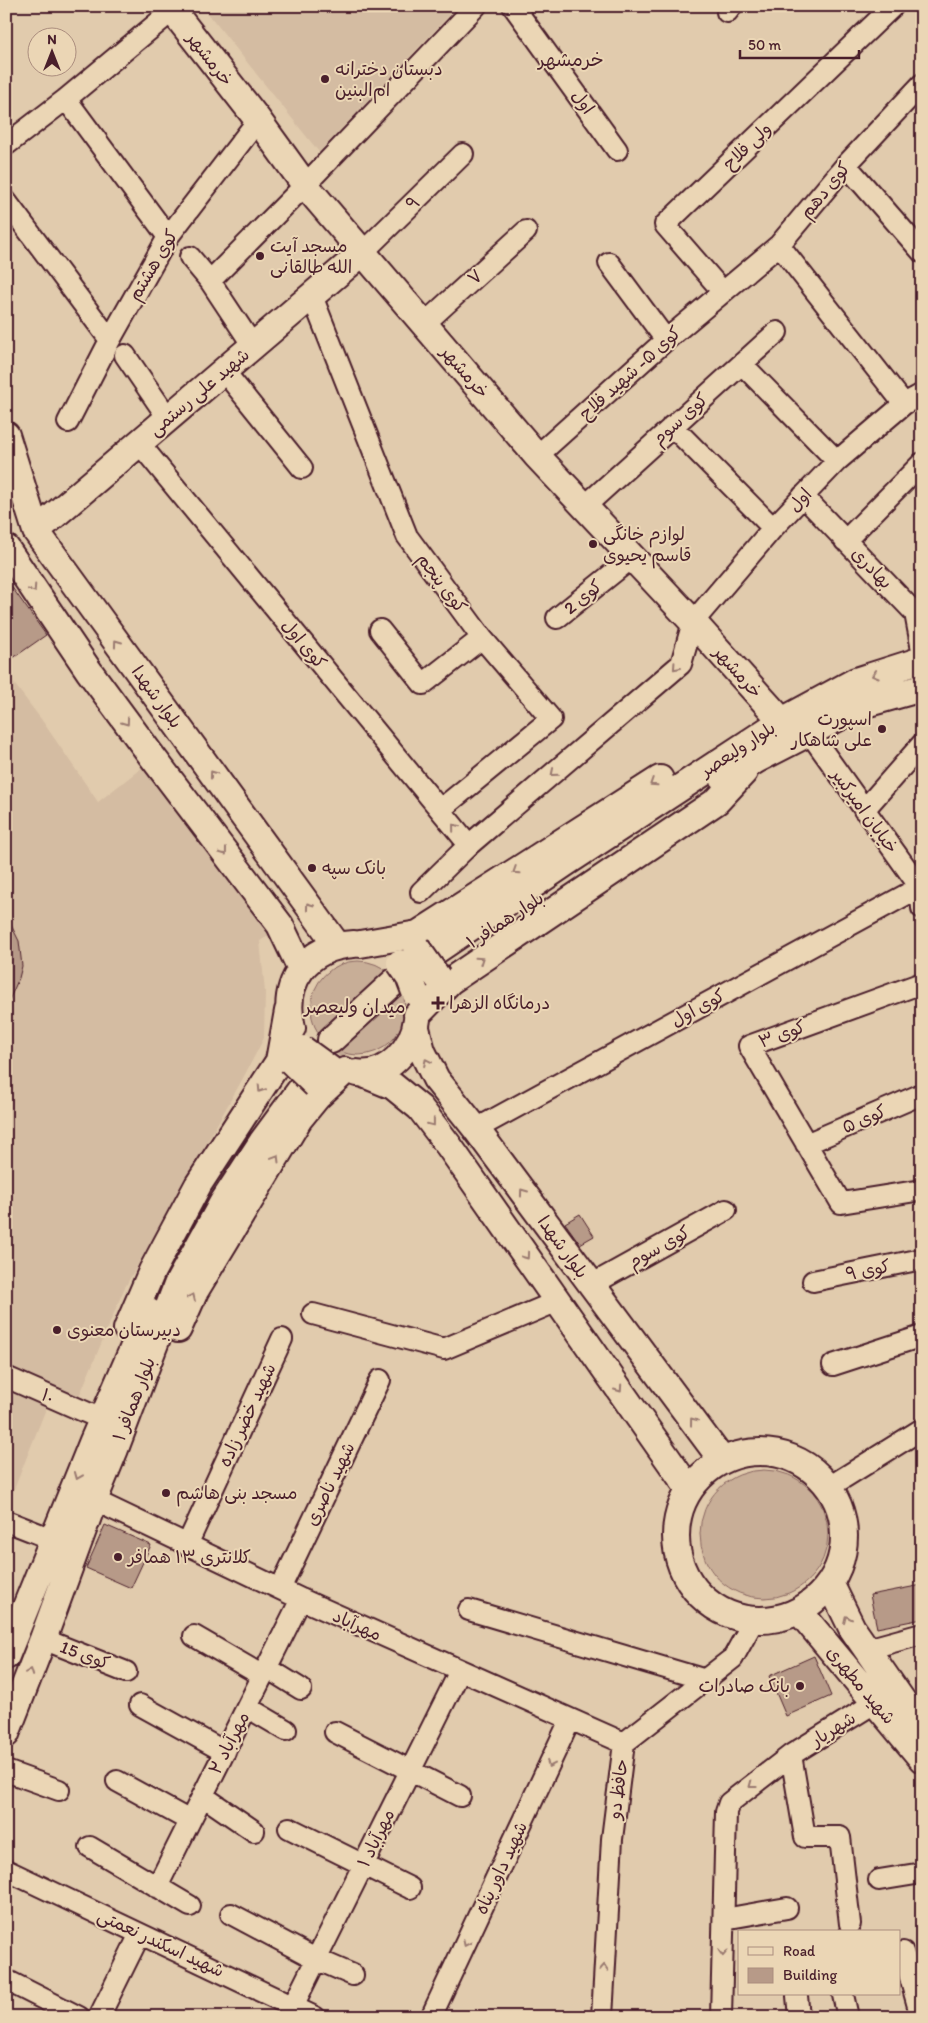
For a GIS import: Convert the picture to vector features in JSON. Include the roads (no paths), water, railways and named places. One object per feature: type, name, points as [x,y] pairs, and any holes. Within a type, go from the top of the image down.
[{"type":"main road","name":"خرمشهر","points":[[170,8],[258,120],[305,184],[537,456],[633,557],[782,721]]},
{"type":"main road","name":"شهید علی رستمی","points":[[36,531],[363,252]]},
{"type":"main road","name":"بلوار شهدا","points":[[6,435],[36,531],[349,944]]},
{"type":"main road","points":[[6,548],[94,678],[280,924],[301,969]]},
{"type":"main road","name":"بلوار ولیعصر","points":[[571,868],[751,752],[782,721],[856,681],[922,660]]},
{"type":"main road","name":"بلوار ولیعصر","points":[[751,752],[809,732],[865,704],[922,688]]},
{"type":"main road","points":[[419,978],[717,801],[751,752]]},
{"type":"main road","points":[[104,1445],[90,1414],[152,1271],[198,1185],[319,1069],[376,1073],[389,1067],[399,1057],[419,978],[690,760],[751,752]]},
{"type":"main road","name":"بلوار همافر ۱","points":[[8,1645],[52,1539],[104,1445],[177,1285],[223,1202],[262,1142],[319,1069],[419,978],[571,868]]},
{"type":"main road","points":[[349,944],[419,978]]},
{"type":"main road","points":[[319,1069],[293,1033],[288,1011],[291,989],[301,969],[317,954],[349,944],[379,949],[419,978]]},
{"type":"main road","name":"بلوار شهدا","points":[[419,978],[422,1051],[436,1079],[476,1129],[722,1460]]},
{"type":"main road","name":"بلوار شهدا","points":[[319,1069],[393,1086],[420,1108],[689,1488]]},
{"type":"main road","name":"بلوار همافر ۱","points":[[6,1734],[94,1500],[104,1445]]},
{"type":"main road","points":[[765,1452],[787,1456],[807,1466],[829,1487],[836,1498],[843,1519],[844,1541],[840,1563],[830,1583],[811,1603],[799,1611],[777,1619],[754,1620],[732,1616],[712,1606],[696,1592],[683,1573],[676,1552],[675,1530],[679,1508],[689,1488],[704,1472],[722,1460],[743,1453],[765,1452]]},
{"type":"main road","name":"شهید مطهری","points":[[830,1583],[852,1628],[921,1726]]},
{"type":"main road","name":"شهید مطهری","points":[[799,1611],[922,1759]]},
{"type":"street","points":[[210,281],[476,6]]},
{"type":"street","name":"اول","points":[[513,6],[617,150]]},
{"type":"street","name":"ولی فلاح","points":[[723,292],[665,225],[893,6]]},
{"type":"street","points":[[6,145],[66,99],[170,8]]},
{"type":"street","name":"کوی دهم","points":[[723,292],[779,245],[846,164],[922,84]]},
{"type":"street","points":[[66,99],[168,237]]},
{"type":"street","name":"کوی هشتم","points":[[68,422],[110,340],[168,237],[258,120]]},
{"type":"street","name":"۹","points":[[363,252],[464,154]]},
{"type":"street","points":[[846,164],[922,252]]},
{"type":"street","points":[[6,202],[110,340]]},
{"type":"street","name":"۷","points":[[424,324],[526,231]]},
{"type":"street","points":[[779,245],[904,404]]},
{"type":"street","points":[[190,257],[210,281],[253,346]]},
{"type":"street","points":[[608,263],[666,340]]},
{"type":"street","name":"کوی ۵- شهید فلاح","points":[[537,456],[666,340],[723,292]]},
{"type":"street","name":"کوی پنجم","points":[[312,296],[407,536],[482,638],[551,718],[441,809]]},
{"type":"street","name":"کوی سوم","points":[[584,507],[777,332]]},
{"type":"street","points":[[125,355],[168,418]]},
{"type":"street","points":[[742,364],[837,461]]},
{"type":"street","points":[[224,370],[302,468]]},
{"type":"street","name":"اول","points":[[693,622],[773,528],[837,461],[904,404],[922,394]]},
{"type":"street","points":[[672,426],[773,528]]},
{"type":"street","name":"کوی اول","points":[[139,443],[469,845]]},
{"type":"street","points":[[845,541],[922,463]]},
{"type":"street","name":"بهادری","points":[[803,496],[845,541],[918,610],[922,650]]},
{"type":"street","name":"کوی 2","points":[[557,618],[633,557]]},
{"type":"street","points":[[421,892],[469,845],[681,664],[693,622]]},
{"type":"street","points":[[380,630],[423,684],[482,638]]},
{"type":"street","name":"خیابان امیرکبیر","points":[[809,732],[921,888]]},
{"type":"street","points":[[864,810],[922,744]]},
{"type":"street","points":[[921,888],[922,908]]},
{"type":"street","name":"کوی اول","points":[[476,1129],[921,888]]},
{"type":"street","name":"کوی ۳","points":[[806,1144],[749,1046],[922,983]]},
{"type":"street","name":"کوی ۵","points":[[806,1144],[922,1094]]},
{"type":"street","points":[[806,1144],[841,1203],[922,1190]]},
{"type":"street","name":"کوی سوم","points":[[591,1285],[726,1210]]},
{"type":"street","name":"کوی ۹","points":[[813,1281],[922,1260]]},
{"type":"street","points":[[313,1314],[444,1349],[558,1301]]},
{"type":"street","points":[[832,1365],[922,1336]]},
{"type":"street","name":"شهید خضر زاده","points":[[187,1545],[282,1339]]},
{"type":"street","name":"۱۰","points":[[6,1377],[90,1414]]},
{"type":"street","name":"شهید ناصری","points":[[280,1589],[380,1380]]},
{"type":"street","points":[[829,1487],[922,1429]]},
{"type":"street","name":"مهرآباد","points":[[94,1500],[301,1599],[624,1743]]},
{"type":"street","points":[[6,1521],[52,1539]]},
{"type":"street","name":"مهرآباد ۲","points":[[157,1886],[301,1599]]},
{"type":"street","points":[[469,1610],[706,1680]]},
{"type":"street","name":"حافظ دو","points":[[602,2017],[612,1839],[624,1743],[733,1658],[754,1620]]},
{"type":"street","points":[[867,1649],[922,1634]]},
{"type":"street","points":[[194,1636],[300,1689]]},
{"type":"street","name":"کوی 15","points":[[43,1639],[126,1672]]},
{"type":"street","name":"مهرآباد ۱","points":[[293,2006],[460,1671]]},
{"type":"street","name":"شهریار","points":[[721,2017],[726,1812],[729,1803],[791,1755],[876,1702]]},
{"type":"street","points":[[140,1705],[225,1752]]},
{"type":"street","points":[[247,1707],[286,1730]]},
{"type":"street","name":"شهید داور پناه","points":[[431,2017],[570,1720]]},
{"type":"street","points":[[335,1732],[460,1796]]},
{"type":"street","points":[[791,1755],[805,1837],[840,1837],[850,1924]]},
{"type":"street","points":[[6,1771],[59,1790]]},
{"type":"street","points":[[117,1781],[190,1822]]},
{"type":"street","points":[[203,1796],[254,1831]]},
{"type":"street","points":[[289,1828],[410,1888]]},
{"type":"street","points":[[90,1847],[190,1906]]},
{"type":"street","name":"شهید اسکندر نعمتی","points":[[6,1870],[315,2017]]},
{"type":"street","points":[[879,1880],[922,1872]]},
{"type":"street","points":[[724,1919],[787,1908]]},
{"type":"street","points":[[231,1914],[316,1959],[353,1975]]},
{"type":"street","points":[[99,2017],[140,1934]]},
{"type":"street","points":[[903,1952],[921,2017]]},
{"type":"street","points":[[6,1980],[79,2017]]},
{"type":"street","points":[[797,1996],[800,2017]]},
{"type":"street","points":[[843,1996],[848,2017]]},
{"type":"tunnel","points":[[309,1081],[343,1051]]},
{"type":"place","name":"دبستان دخترانه ام‌البنین","points":[[325,79]]},
{"type":"place","name":"مسجد آیت الله طالقانی","points":[[260,256]]},
{"type":"place","name":"لوازم خانگی قاسم یحیوی","points":[[593,544]]},
{"type":"place","name":"اسپورت علی شاهکار","points":[[882,729]]},
{"type":"place","name":"بانک سپه","points":[[312,868]]},
{"type":"place","name":"درمانگاه الزهرا","points":[[438,1003]]},
{"type":"place","name":"دبیرستان معنوی","points":[[57,1330]]},
{"type":"place","name":"مسجد بنی هاشم","points":[[166,1493]]},
{"type":"place","name":"کلانتری ۱۳ همافر","points":[[118,1557]]},
{"type":"place","name":"بانک صادرات","points":[[800,1686]]},
{"type":"district","name":"خرمشهر","points":[[571,59]]},
{"type":"district","name":"میدان ولیعصر","points":[[355,1006]]}]
